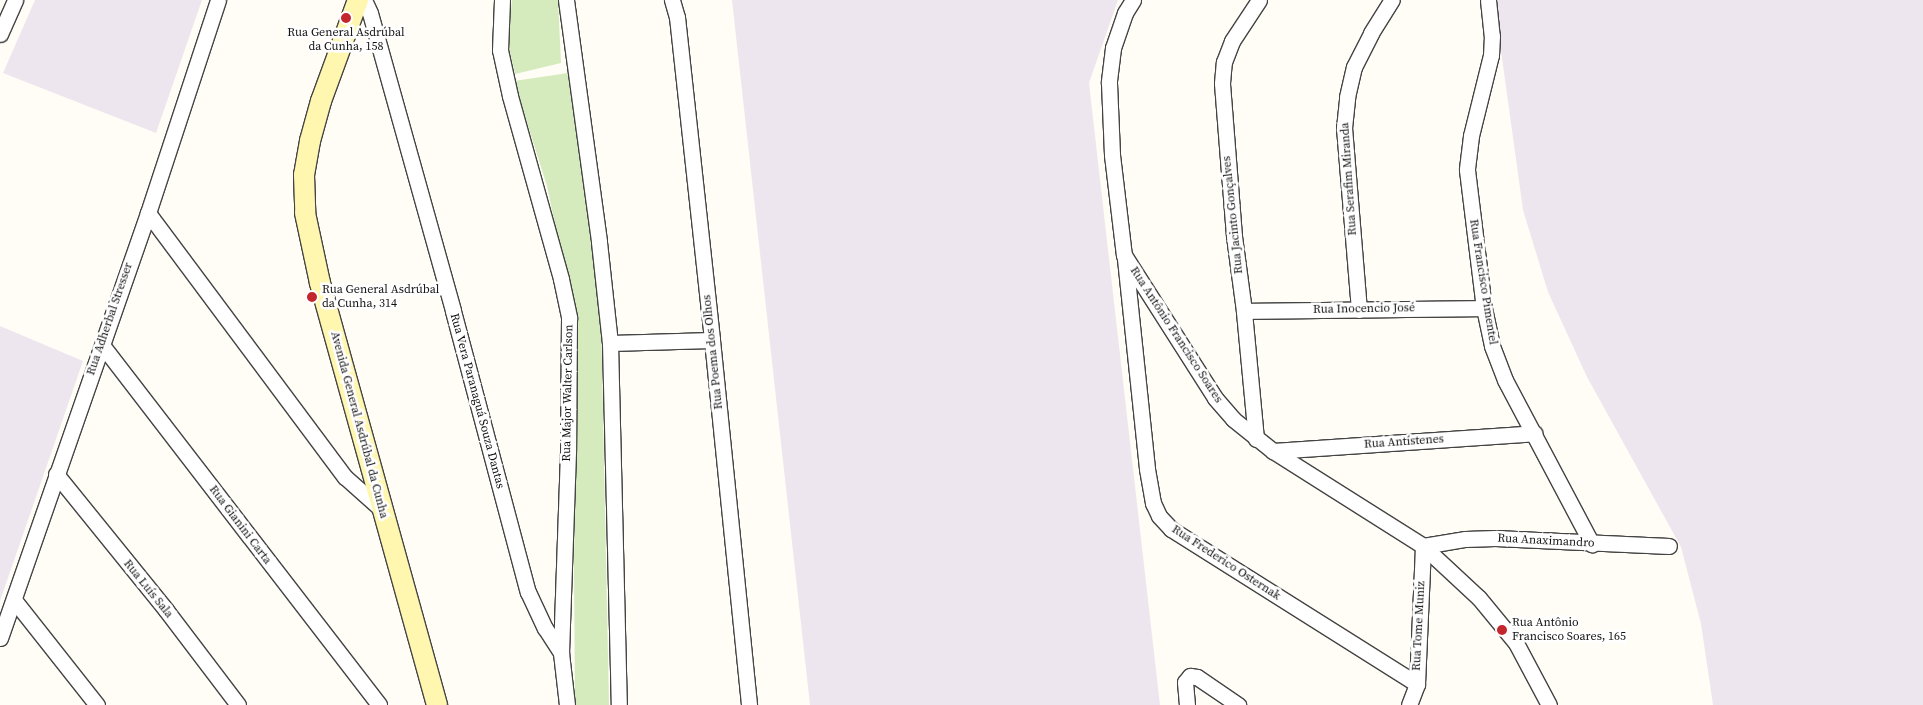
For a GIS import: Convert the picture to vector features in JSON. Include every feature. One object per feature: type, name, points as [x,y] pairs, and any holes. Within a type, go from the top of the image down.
[{"type":"street","points":[[0,34],[15,0]]},
{"type":"street","name":"Rua Adherbal Stresser","points":[[0,638],[148,213],[218,0]]},
{"type":"street","name":"Avenida General Asdrúbal da Cunha","points":[[358,0],[320,101],[310,141],[304,175],[305,213],[320,283],[381,509],[415,619],[437,705]]},
{"type":"street","name":"Rua Vera Paranaguá Souza Dantas","points":[[364,0],[370,13],[453,311],[528,592],[545,628],[561,653]]},
{"type":"street","name":"Rua Major Walter Carlson","points":[[502,0],[500,50],[510,96],[561,279],[569,318],[568,443],[561,653],[567,705]]},
{"type":"street","points":[[566,0],[599,242],[610,343],[620,705]]},
{"type":"street","name":"Rua Poema dos Olhos","points":[[672,0],[677,17],[749,705]]},
{"type":"street","name":"Rua Antônio Francisco Soares","points":[[1133,0],[1125,13],[1113,48],[1109,83],[1112,155],[1124,255],[1215,398],[1233,419],[1273,451],[1423,546],[1479,598],[1516,643],[1548,704]]},
{"type":"street","name":"Rua Jacinto Gonçalves","points":[[1256,439],[1244,311],[1234,236],[1222,83],[1224,62],[1232,41],[1259,0]]},
{"type":"street","name":"Rua Serafim Miranda","points":[[1358,310],[1344,128],[1347,97],[1354,67],[1371,33],[1392,0]]},
{"type":"street","name":"Rua Francisco Pimentel","points":[[1488,0],[1492,36],[1491,55],[1470,136],[1467,170],[1484,308],[1492,346],[1505,380],[1592,544]]},
{"type":"street","points":[[148,213],[345,477],[381,509]]},
{"type":"street","name":"Rua Frederico Osternak","points":[[1124,255],[1147,469],[1153,503],[1159,516],[1171,529],[1417,684]]},
{"type":"street","name":"Rua Inocencio José","points":[[1244,311],[1484,308]]},
{"type":"street","points":[[610,343],[712,340]]},
{"type":"street","name":"Rua Gianini Carta","points":[[102,344],[379,705]]},
{"type":"street","name":"Rua Antístenes","points":[[1273,451],[1534,433]]},
{"type":"street","name":"Rua Luís Sala","points":[[56,474],[166,610],[238,705]]},
{"type":"street","name":"Rua Anaximandro","points":[[1423,546],[1465,539],[1496,538],[1592,544],[1669,546]]},
{"type":"street","name":"Rua Tome Muniz","points":[[1409,705],[1417,684],[1423,546]]},
{"type":"street","points":[[14,600],[97,705]]},
{"type":"street","points":[[1186,705],[1185,682],[1190,676],[1196,677],[1238,705]]},
{"type":"shaded area","points":[[35,0],[202,0],[156,133],[3,73]]},
{"type":"shaded area","points":[[732,0],[1118,0],[1089,83],[1160,705],[810,705]]},
{"type":"shaded area","points":[[1494,0],[1923,0],[1923,705],[1713,705],[1701,624],[1681,547],[1587,377],[1548,292],[1523,210]]},
{"type":"shaded area","points":[[0,326],[83,361],[0,601]]},
{"type":"green space","points":[[512,0],[558,0],[561,63],[515,74],[508,43]]},
{"type":"green space","points":[[568,73],[601,317],[609,705],[575,705],[574,565],[577,331],[547,186],[514,81]]},
{"type":"place","name":"Rua General Asdrúbal da Cunha, 158","points":[[346,18]]},
{"type":"place","name":"Rua General Asdrúbal da Cunha, 314","points":[[312,297]]},
{"type":"place","name":"Rua Antônio Francisco Soares, 165","points":[[1502,630]]}]
